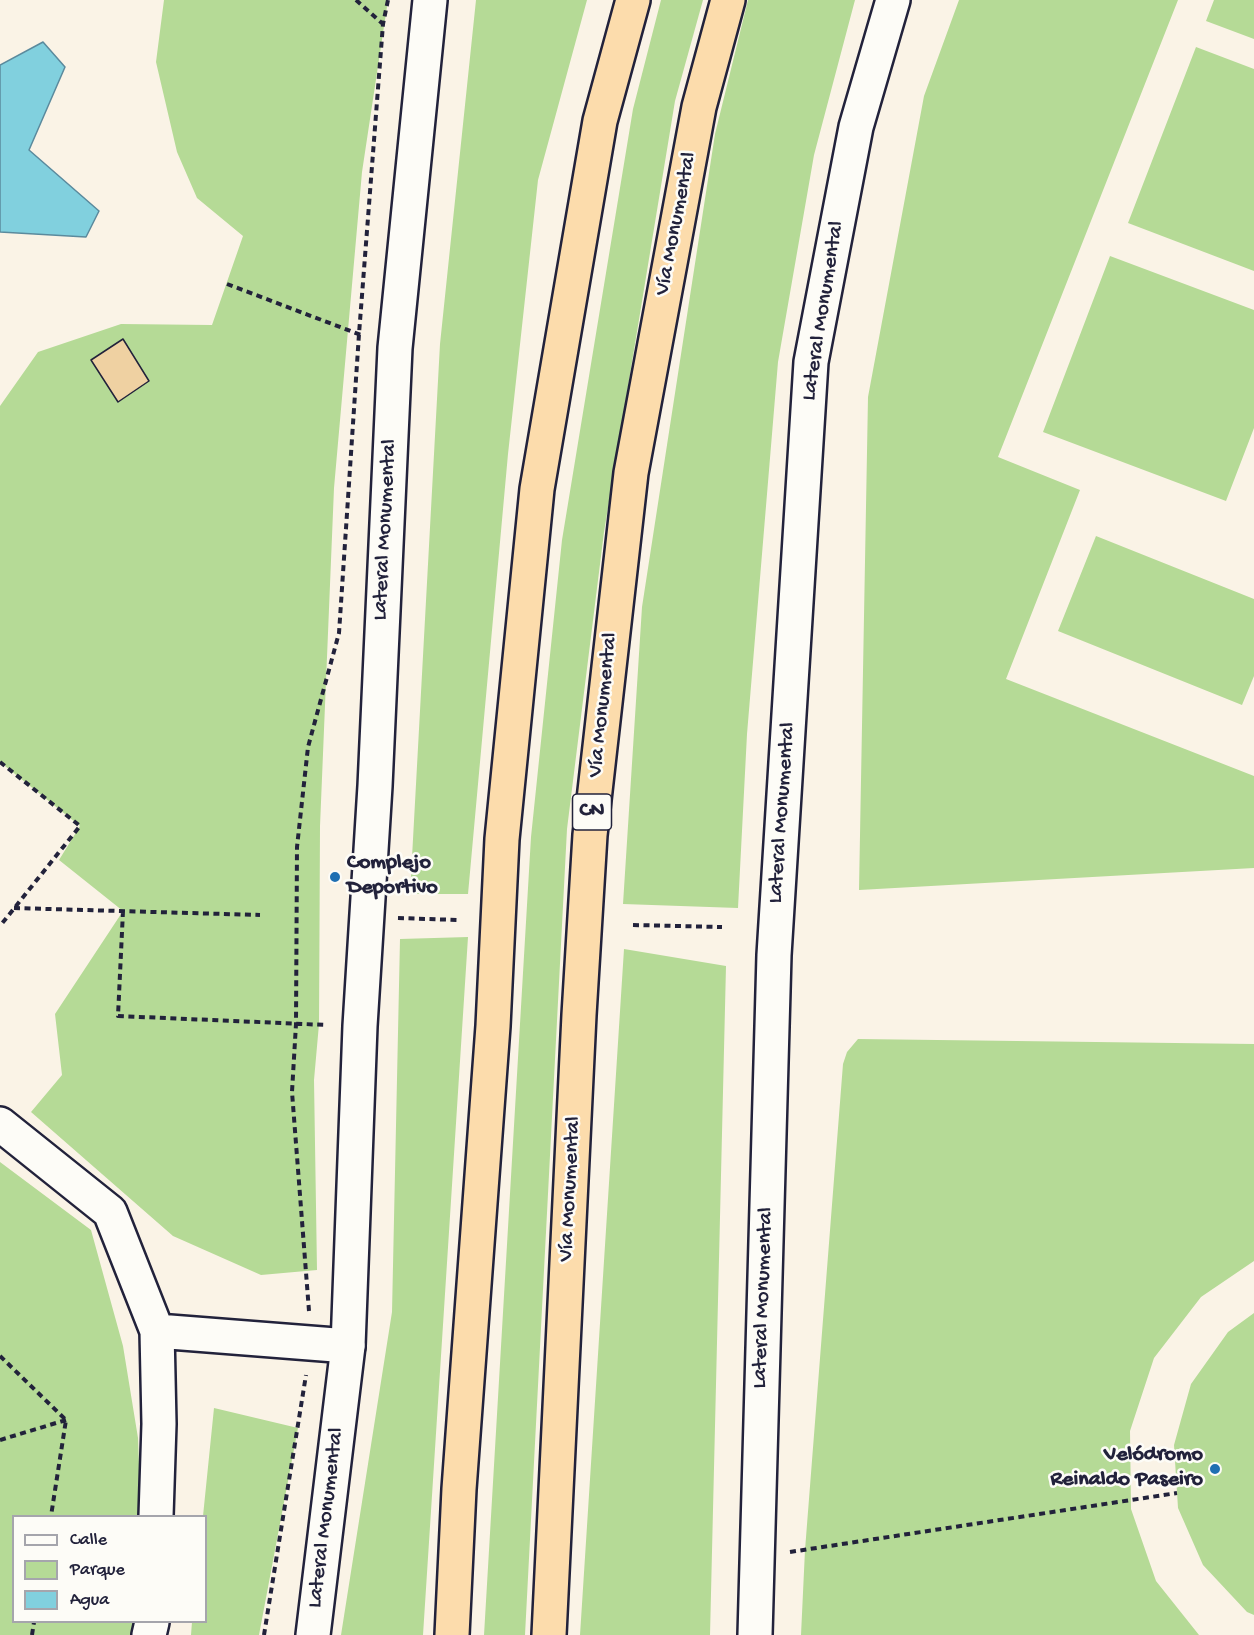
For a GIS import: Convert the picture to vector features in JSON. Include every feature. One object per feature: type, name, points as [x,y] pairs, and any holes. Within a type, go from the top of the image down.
[{"type":"highway","points":[[452,1635],[459,1489],[492,1038],[502,839],[537,489],[600,121],[633,0]]},
{"type":"highway","name":"Vía Monumental","points":[[549,1635],[577,1051],[590,835],[631,473],[699,107],[728,0]]},
{"type":"street","name":"Lateral Monumental","points":[[313,1635],[348,1346],[360,1026],[375,786],[394,348],[430,0]]},
{"type":"street","name":"Lateral Monumental","points":[[755,1635],[774,955],[811,362],[856,127],[893,0]]},
{"type":"street","points":[[0,1124],[110,1212],[157,1331],[159,1424],[156,1515]]},
{"type":"street","points":[[157,1331],[348,1346]]},
{"type":"path","points":[[356,0],[383,24]]},
{"type":"path","points":[[264,1635],[311,1344],[292,1092],[296,1024],[297,847],[308,747],[339,633],[359,334],[383,24],[388,0]]},
{"type":"path","points":[[227,284],[394,348]]},
{"type":"path","points":[[0,762],[80,826],[0,926]]},
{"type":"path","points":[[14,908],[260,915]]},
{"type":"path","points":[[123,911],[118,1016],[360,1026]]},
{"type":"path","points":[[398,918],[459,920]]},
{"type":"path","points":[[633,925],[722,927]]},
{"type":"path","points":[[0,1356],[66,1420]]},
{"type":"path","points":[[0,1440],[66,1420]]},
{"type":"path","points":[[51,1515],[66,1420]]},
{"type":"path","points":[[757,1557],[1177,1493]]},
{"type":"green space","points":[[164,0],[388,0],[362,172],[334,488],[320,826],[319,1024],[314,1080],[317,1270],[261,1275],[173,1236],[31,1112],[62,1075],[55,1014],[123,911],[59,860],[80,826],[0,762],[0,406],[38,352],[121,324],[212,325],[243,236],[197,198],[177,152],[156,62]]},
{"type":"green space","points":[[476,0],[587,0],[538,180],[508,454],[468,894],[410,894],[440,344]]},
{"type":"green space","points":[[661,0],[703,0],[675,101],[604,532],[567,829],[525,1635],[484,1635],[531,837],[562,540],[633,109]]},
{"type":"green space","points":[[748,0],[855,0],[814,155],[778,362],[747,734],[738,908],[623,904],[642,607],[715,134]]},
{"type":"green space","points":[[959,0],[1178,0],[998,457],[1080,490],[1006,679],[1254,776],[1254,868],[859,890],[868,397],[924,96]]},
{"type":"green space","points":[[1214,0],[1254,0],[1254,39],[1206,21]]},
{"type":"green space","points":[[1196,47],[1254,69],[1254,271],[1128,223]]},
{"type":"green space","points":[[1110,256],[1254,310],[1254,428],[1226,501],[1043,432]]},
{"type":"green space","points":[[1096,536],[1254,599],[1254,676],[1242,705],[1058,631]]},
{"type":"green space","points":[[468,937],[423,1635],[341,1635],[392,1312],[400,939]]},
{"type":"green space","points":[[624,949],[726,966],[710,1635],[580,1635]]},
{"type":"green space","points":[[858,1039],[1254,1044],[1254,1261],[1201,1297],[1154,1358],[1130,1431],[1131,1509],[1156,1581],[1199,1635],[801,1635],[805,1550],[843,1064],[847,1052]]},
{"type":"green space","points":[[0,1162],[91,1230],[123,1346],[138,1438],[141,1515],[12,1515],[12,1623],[143,1623],[140,1635],[0,1635]]},
{"type":"green space","name":"Velódromo Reinaldo Paseiro","points":[[1254,1313],[1254,1615],[1247,1612],[1203,1565],[1178,1508],[1174,1445],[1191,1384],[1228,1332]]},
{"type":"green space","points":[[214,1408],[298,1428],[259,1635],[191,1635],[192,1623],[207,1623],[207,1515],[203,1515]]},
{"type":"water","points":[[43,42],[65,67],[29,150],[99,211],[86,237],[0,232],[0,65]]},
{"type":"building","points":[[123,339],[149,381],[118,402],[91,360]]},
{"type":"place","name":"Complejo Deportivo","points":[[335,877]]},
{"type":"place","name":"Velódromo Reinaldo Paseiro","points":[[1215,1469]]}]
